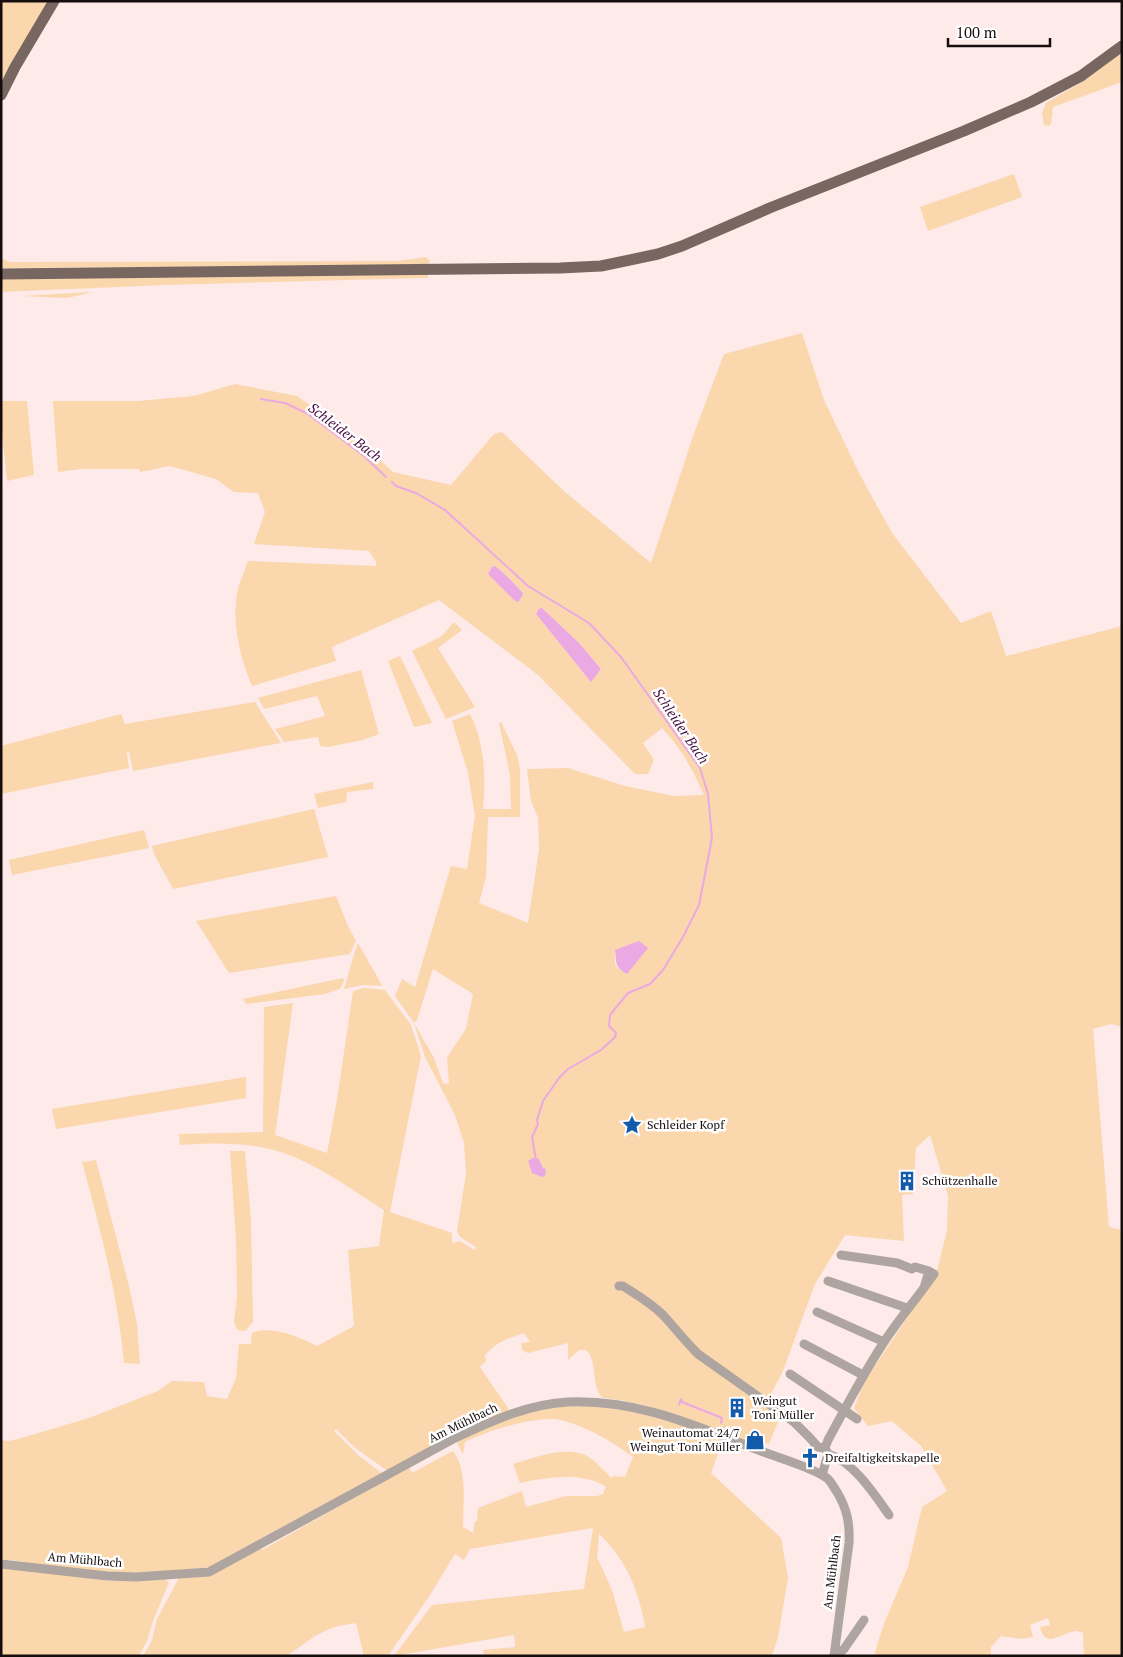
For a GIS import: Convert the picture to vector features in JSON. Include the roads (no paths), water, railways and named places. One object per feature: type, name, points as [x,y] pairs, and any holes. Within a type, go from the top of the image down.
[{"type":"main road","points":[[1,95],[19,59],[54,1]]},
{"type":"main road","points":[[1,274],[560,268],[601,266],[642,258],[682,246],[772,207],[964,131],[1031,102],[1081,76],[1122,46]]},
{"type":"street","points":[[822,1475],[827,1451],[844,1410],[863,1375],[884,1342],[934,1274],[897,1263],[841,1254]]},
{"type":"street","points":[[828,1281],[908,1308]]},
{"type":"street","points":[[619,1286],[646,1300],[662,1314],[698,1354],[798,1426],[818,1447],[836,1457],[856,1473],[889,1515]]},
{"type":"street","points":[[817,1312],[884,1342]]},
{"type":"street","points":[[804,1344],[863,1375]]},
{"type":"street","points":[[790,1374],[857,1419]]},
{"type":"street","name":"Am Mühlbach","points":[[1,1564],[106,1576],[136,1577],[209,1572],[462,1435],[494,1420],[539,1406],[566,1402],[611,1404],[653,1411],[687,1422],[822,1475],[831,1483],[846,1509],[849,1524],[849,1542],[835,1656]]},
{"type":"street","name":"Am Mühlbach","points":[[835,1656],[844,1649],[864,1620]]},
{"type":"waterway","name":"Schleider Bach","points":[[261,399],[285,403],[308,414],[364,456],[386,477]]},
{"type":"waterway","name":"Schleider Bach","points":[[392,482],[396,486],[416,493],[445,510],[528,586],[589,623],[621,657],[700,768],[708,794],[712,838],[699,905],[683,937],[663,970],[650,984],[628,993],[610,1015],[609,1026],[616,1033],[615,1037],[601,1050],[568,1069],[559,1078],[543,1101],[537,1120],[538,1124],[532,1137],[536,1160]]},
{"type":"waterway","name":"Schleider Bach","points":[[679,1405],[681,1399],[682,1402],[722,1418],[721,1423]]},
{"type":"place","name":"Schleider Kopf","points":[[632,1125]]},
{"type":"place","name":"Schützenhalle","points":[[907,1181]]},
{"type":"place","name":"Weingut Toni Müller","points":[[737,1408]]},
{"type":"place","name":"Weinautomat 24/7 Weingut Toni Müller","points":[[755,1440]]},
{"type":"place","name":"Dreifaltigkeitskapelle","points":[[810,1458]]}]
